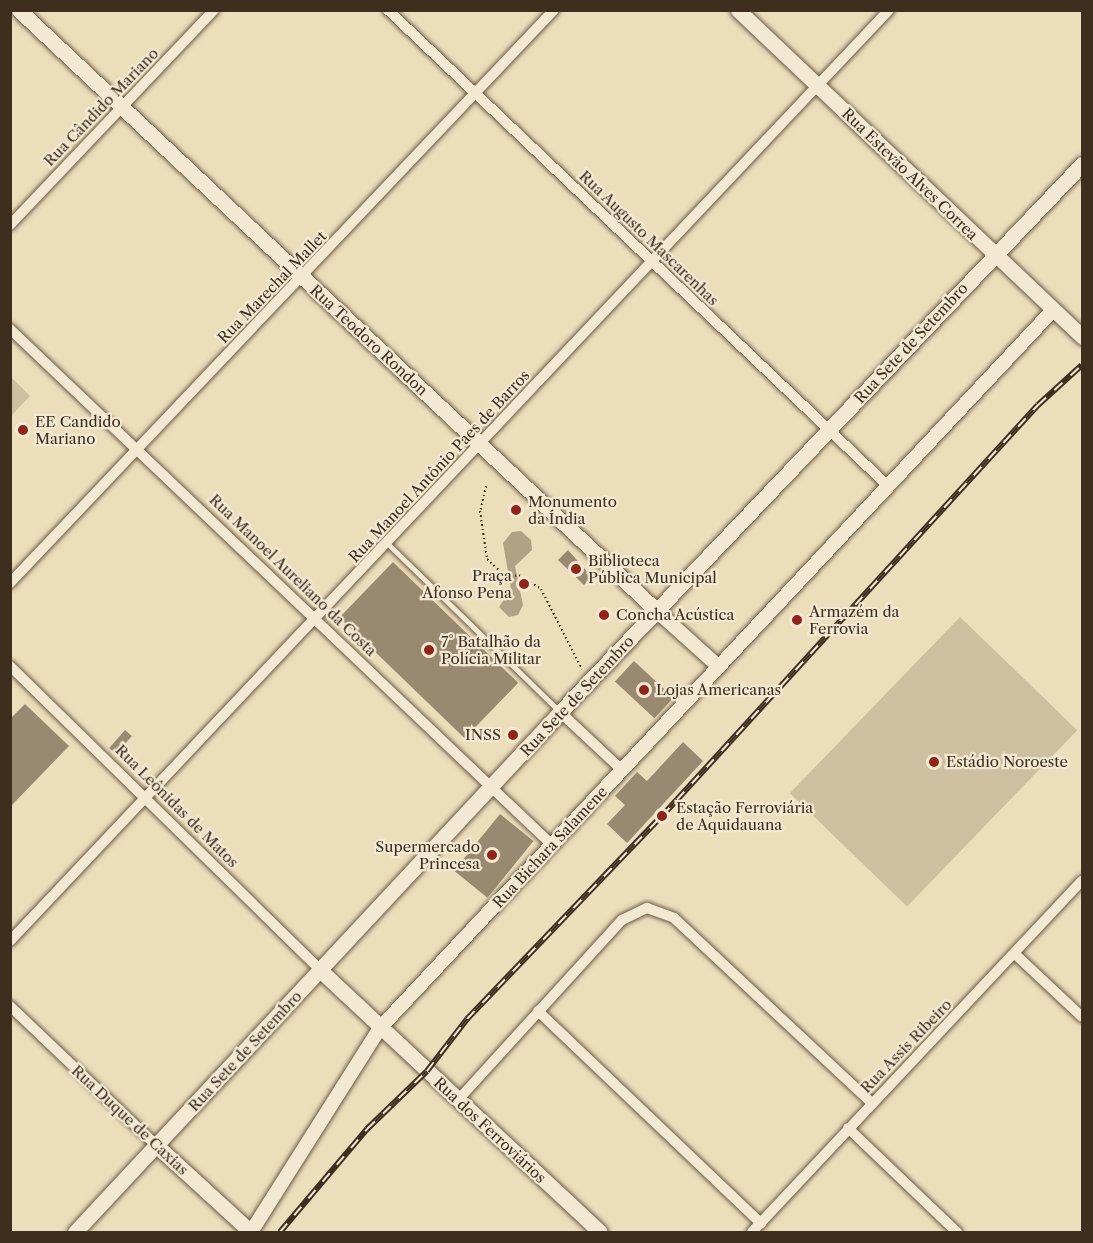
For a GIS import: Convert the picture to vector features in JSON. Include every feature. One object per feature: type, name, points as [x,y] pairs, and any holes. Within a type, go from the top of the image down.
[{"type":"main road","name":"Rua Teodoro Rondon","points":[[19,10],[658,612]]},
{"type":"main road","name":"Rua Estevão Alves Correa","points":[[738,10],[1083,337]]},
{"type":"main road","name":"Rua Sete de Setembro","points":[[75,1233],[493,787],[560,712],[658,612],[994,255],[1083,164]]},
{"type":"main road","points":[[320,970],[380,1028]]},
{"type":"main road","name":"Rua dos Ferroviários","points":[[380,1028],[600,1233]]},
{"type":"main road","name":"Rua Duque de Caxias","points":[[157,1146],[251,1232]]},
{"type":"street","name":"Rua Cândido Mariano","points":[[10,225],[214,10]]},
{"type":"street","name":"Rua Augusto Mascarenhas","points":[[388,10],[889,487]]},
{"type":"street","name":"Rua Marechal Mallet","points":[[10,583],[554,10]]},
{"type":"street","name":"Rua Manoel Antônio Paes de Barros","points":[[10,941],[653,263],[889,10]]},
{"type":"street","name":"Rua Bichara Salamene","points":[[251,1232],[380,1028],[1053,310]]},
{"type":"street","name":"Rua Manoel Aureliano da Costa","points":[[10,329],[139,448],[552,844]]},
{"type":"street","name":"Rua Teodoro Rondon","points":[[658,612],[719,667]]},
{"type":"street","name":"Rua Leônidas de Matos","points":[[10,666],[147,797],[320,970]]},
{"type":"street","points":[[560,712],[622,770]]},
{"type":"street","name":"Rua Assis Ribeiro","points":[[753,1233],[848,1128],[1083,881]]},
{"type":"street","points":[[458,1100],[622,920],[647,908],[674,918],[872,1103]]},
{"type":"street","points":[[1015,954],[1083,1017]]},
{"type":"street","name":"Rua Duque de Caxias","points":[[10,1006],[157,1146]]},
{"type":"street","points":[[538,1011],[761,1223]]},
{"type":"street","points":[[848,1128],[957,1233]]},
{"type":"lane","points":[[387,543],[560,712]]},
{"type":"path","points":[[486,486],[480,511],[487,559],[506,577],[519,575],[541,589],[557,613],[574,657],[591,681]]},
{"type":"shaded area","points":[[10,376],[30,396],[11,416],[10,416]]},
{"type":"shaded area","points":[[521,531],[531,540],[532,550],[515,566],[523,605],[518,615],[509,617],[499,607],[511,589],[503,543],[512,532]]},
{"type":"shaded area","name":"Estádio Noroeste","points":[[960,617],[1077,730],[907,906],[790,793]]},
{"type":"building","name":"Biblioteca Pública Municipal","points":[[568,550],[592,577],[584,585],[558,560]]},
{"type":"building","name":"7° Batalhão da Polícia Militar","points":[[393,562],[518,683],[465,738],[340,617]]},
{"type":"building","name":"Lojas Americanas","points":[[634,661],[673,698],[654,718],[615,681]]},
{"type":"building","points":[[25,704],[69,746],[10,807],[10,719]]},
{"type":"building","points":[[125,730],[132,736],[116,754],[109,748]]},
{"type":"building","name":"Estação Ferroviária de Aquidauana","points":[[683,742],[703,761],[627,843],[607,824],[625,805],[615,796],[637,772],[647,781]]},
{"type":"building","name":"Supermercado Princesa","points":[[500,814],[533,841],[487,898],[454,871]]},
{"type":"railway","points":[[280,1232],[367,1129],[427,1071],[467,1019],[662,816],[1038,405],[1082,365]]},
{"type":"place","name":"EE Candido Mariano","points":[[23,430]]},
{"type":"place","name":"Monumento da Índia","points":[[516,510]]},
{"type":"place","name":"Biblioteca Pública Municipal","points":[[576,569]]},
{"type":"place","name":"Praça Afonso Pena","points":[[524,584]]},
{"type":"place","name":"Concha Acústica","points":[[604,615]]},
{"type":"place","name":"Armazém da Ferrovia","points":[[797,620]]},
{"type":"place","name":"7° Batalhão da Polícia Militar","points":[[429,650]]},
{"type":"place","name":"Lojas Americanas","points":[[644,690]]},
{"type":"place","name":"INSS","points":[[513,735]]},
{"type":"place","name":"Estádio Noroeste","points":[[934,762]]},
{"type":"place","name":"Estação Ferroviária de Aquidauana","points":[[662,816]]},
{"type":"place","name":"Supermercado Princesa","points":[[492,855]]}]
